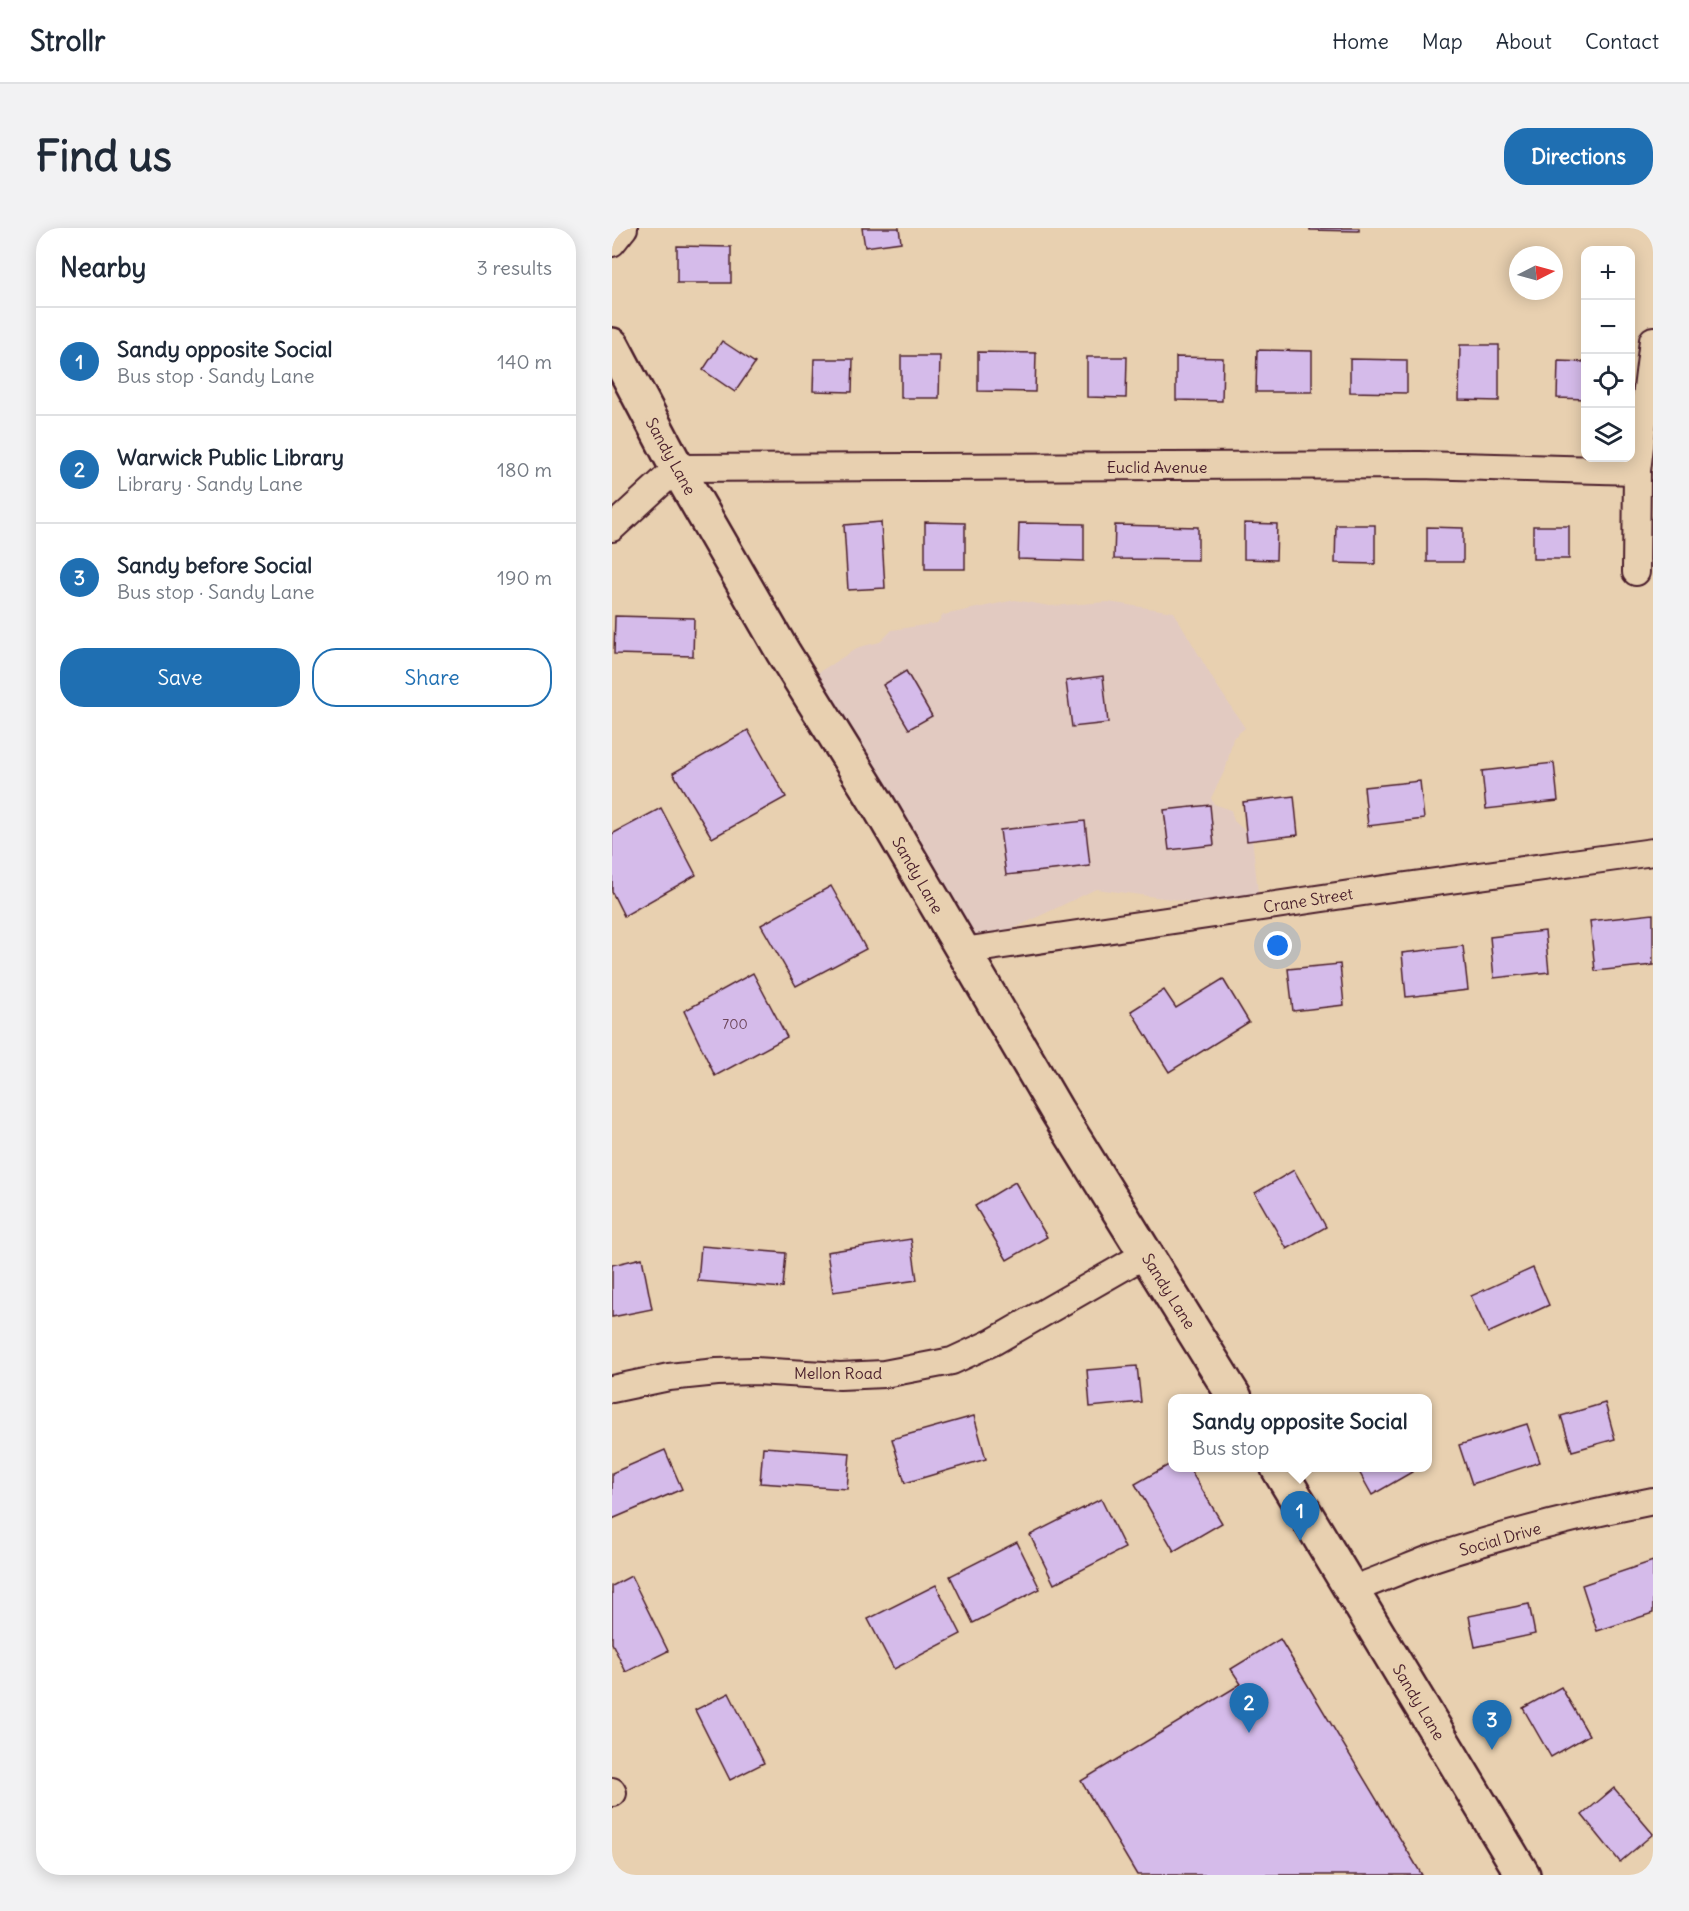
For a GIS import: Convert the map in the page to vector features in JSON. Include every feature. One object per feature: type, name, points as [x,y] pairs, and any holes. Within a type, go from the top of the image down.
[{"type":"main road","name":"Sandy Lane","points":[[612,345],[677,468],[783,651],[878,805],[1057,1111],[1233,1394]]},
{"type":"main road","name":"Sandy Lane","points":[[1281,1472],[1523,1875]]},
{"type":"street","points":[[612,243],[624,228]]},
{"type":"street","points":[[1636,572],[1637,471],[1653,340]]},
{"type":"street","name":"Euclid Avenue","points":[[677,468],[1420,465],[1637,471]]},
{"type":"street","points":[[612,528],[677,468]]},
{"type":"street","name":"Crane Street","points":[[963,951],[1653,852]]},
{"type":"street","name":"Mellon Road","points":[[612,1389],[669,1377],[717,1372],[755,1371],[840,1376],[884,1374],[952,1361],[993,1342],[1146,1254]]},
{"type":"street","name":"Social Drive","points":[[1351,1590],[1428,1560],[1527,1530],[1599,1512],[1653,1502]]},
{"type":"shaded area","points":[[1015,600],[1050,606],[1108,602],[1174,612],[1214,681],[1245,728],[1233,738],[1226,768],[1211,798],[1214,804],[1231,810],[1234,821],[1252,837],[1260,911],[1096,889],[967,951],[806,680],[859,647],[880,642],[892,630],[937,623],[943,615]]},
{"type":"building","points":[[862,228],[899,228],[901,242],[865,247]]},
{"type":"building","points":[[1310,228],[1359,228],[1359,231],[1310,230]]},
{"type":"building","points":[[677,246],[731,247],[731,283],[677,283]]},
{"type":"building","points":[[722,341],[755,363],[735,392],[703,370]]},
{"type":"building","points":[[1460,345],[1499,345],[1499,401],[1459,400]]},
{"type":"building","points":[[1257,350],[1312,351],[1312,392],[1256,392]]},
{"type":"building","points":[[978,352],[1036,353],[1035,392],[978,391]]},
{"type":"building","points":[[901,356],[940,356],[939,398],[901,398]]},
{"type":"building","points":[[1087,357],[1127,357],[1126,398],[1087,397]]},
{"type":"building","points":[[1176,357],[1223,358],[1222,401],[1176,400]]},
{"type":"building","points":[[814,359],[853,359],[852,392],[813,391]]},
{"type":"building","points":[[1350,359],[1407,360],[1407,393],[1350,392]]},
{"type":"building","points":[[1558,361],[1581,362],[1581,399],[1557,398]]},
{"type":"building","points":[[881,522],[885,588],[848,590],[844,525]]},
{"type":"building","points":[[925,522],[965,523],[965,569],[925,569]]},
{"type":"building","points":[[1019,523],[1084,524],[1084,561],[1018,559]]},
{"type":"building","points":[[1244,523],[1277,524],[1276,560],[1244,559]]},
{"type":"building","points":[[1115,525],[1198,527],[1198,560],[1114,559]]},
{"type":"building","points":[[1336,525],[1375,525],[1375,564],[1335,563]]},
{"type":"building","points":[[1533,526],[1569,526],[1569,559],[1533,559]]},
{"type":"building","points":[[1427,527],[1463,528],[1463,562],[1427,562]]},
{"type":"building","points":[[615,616],[694,618],[693,656],[614,654]]},
{"type":"building","points":[[906,671],[932,716],[909,729],[883,685]]},
{"type":"building","points":[[1103,676],[1108,723],[1072,727],[1066,681]]},
{"type":"building","points":[[748,730],[786,797],[712,838],[673,773]]},
{"type":"building","points":[[1554,763],[1558,801],[1486,809],[1482,771]]},
{"type":"building","points":[[1420,781],[1424,819],[1368,826],[1364,787]]},
{"type":"building","points":[[1294,796],[1298,835],[1247,841],[1243,802]]},
{"type":"building","points":[[1210,805],[1214,845],[1169,850],[1164,810]]},
{"type":"building","points":[[661,808],[696,875],[624,916],[612,892],[612,834]]},
{"type":"building","points":[[1085,821],[1090,866],[1006,875],[1000,830]]},
{"type":"building","points":[[831,886],[866,949],[796,986],[761,925]]},
{"type":"building","points":[[1653,914],[1653,965],[1595,971],[1590,921]]},
{"type":"building","points":[[1545,931],[1549,972],[1494,978],[1490,937]]},
{"type":"building","points":[[1463,946],[1468,990],[1406,997],[1402,953]]},
{"type":"building","points":[[1340,964],[1344,1005],[1293,1011],[1288,969]]},
{"type":"building","points":[[753,973],[787,1037],[715,1076],[684,1011]]},
{"type":"building","points":[[1223,979],[1249,1022],[1169,1072],[1131,1011],[1164,990],[1176,1008]]},
{"type":"building","points":[[1294,1170],[1326,1227],[1287,1249],[1255,1193]]},
{"type":"building","points":[[1015,1182],[1047,1237],[1007,1260],[975,1206]]},
{"type":"building","points":[[911,1239],[917,1280],[833,1292],[827,1252]]},
{"type":"building","points":[[701,1246],[786,1253],[783,1288],[698,1281]]},
{"type":"building","points":[[642,1258],[652,1309],[612,1317],[612,1265]]},
{"type":"building","points":[[1533,1268],[1549,1305],[1488,1333],[1471,1296]]},
{"type":"building","points":[[1137,1366],[1141,1402],[1090,1407],[1087,1370]]},
{"type":"building","points":[[1605,1403],[1615,1439],[1572,1451],[1561,1416]]},
{"type":"building","points":[[974,1416],[986,1459],[905,1483],[892,1439]]},
{"type":"building","points":[[1527,1424],[1540,1462],[1472,1484],[1459,1445]]},
{"type":"building","points":[[763,1447],[850,1453],[847,1489],[760,1483]]},
{"type":"building","points":[[665,1450],[682,1489],[612,1519],[612,1473]]},
{"type":"building","points":[[1168,1465],[1168,1472],[1191,1472],[1222,1523],[1174,1551],[1135,1484]]},
{"type":"building","points":[[1359,1472],[1412,1472],[1372,1495]]},
{"type":"building","points":[[1101,1499],[1125,1548],[1054,1584],[1030,1535]]},
{"type":"building","points":[[1017,1542],[1040,1589],[973,1623],[950,1576]]},
{"type":"building","points":[[1653,1561],[1653,1613],[1597,1631],[1582,1585]]},
{"type":"building","points":[[631,1576],[668,1651],[626,1672],[612,1643],[612,1586]]},
{"type":"building","points":[[936,1585],[961,1634],[894,1669],[868,1619]]},
{"type":"building","points":[[1529,1604],[1535,1634],[1475,1647],[1469,1616]]},
{"type":"building","points":[[1280,1639],[1422,1875],[1137,1875],[1081,1781],[1241,1684],[1231,1669]]},
{"type":"building","points":[[1561,1687],[1589,1735],[1551,1757],[1523,1708]]},
{"type":"building","points":[[729,1693],[764,1763],[730,1780],[695,1710]]},
{"type":"building","points":[[1614,1788],[1653,1834],[1620,1862],[1582,1815]]},
{"type":"place","name":"Sandy opposite Social","points":[[1300,1541]]},
{"type":"place","name":"Warwick Public Library","points":[[1249,1733]]},
{"type":"place","name":"Sandy before Social","points":[[1492,1750]]}]
